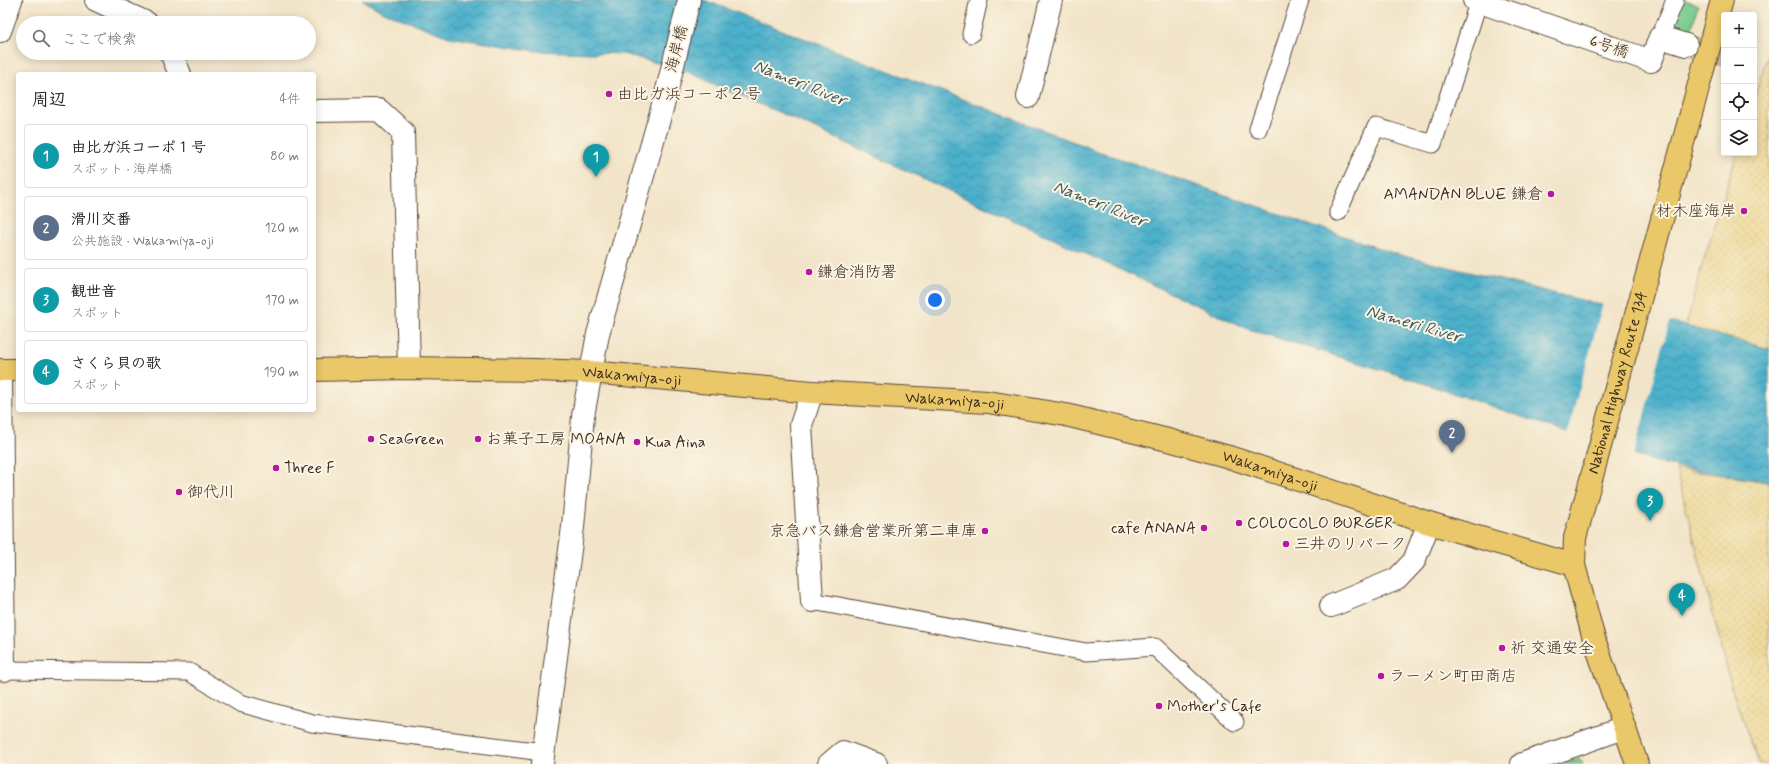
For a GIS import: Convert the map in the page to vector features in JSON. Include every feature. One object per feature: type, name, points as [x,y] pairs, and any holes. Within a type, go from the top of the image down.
[{"type":"main road","name":"National Highway Route 134","points":[[1637,764],[1594,638],[1574,565],[1575,538],[1722,0]]},
{"type":"main road","name":"Wakamiya-oji","points":[[316,370],[409,368],[590,372],[812,392],[988,402],[1066,415],[1229,457],[1429,523],[1574,565]]},
{"type":"street","points":[[0,31],[11,0]]},
{"type":"street","points":[[96,0],[131,16]]},
{"type":"street","name":"海岸橋","points":[[543,758],[573,527],[583,416],[590,372],[600,328],[665,98],[689,0]]},
{"type":"street","points":[[1028,97],[1051,0]]},
{"type":"street","name":"6号橋","points":[[1477,0],[1651,61],[1660,37]]},
{"type":"street","points":[[1660,37],[1686,45]]},
{"type":"street","points":[[174,60],[179,72]]},
{"type":"street","points":[[316,111],[379,110],[403,132],[409,368]]},
{"type":"street","points":[[4,670],[6,370]]},
{"type":"street","points":[[812,392],[801,425],[812,602]]},
{"type":"street","points":[[1332,606],[1397,579],[1414,561],[1429,523]]},
{"type":"street","points":[[1522,764],[1624,728]]},
{"type":"street","points":[[829,764],[843,752],[876,764]]},
{"type":"lane","points":[[971,34],[979,0]]},
{"type":"lane","points":[[1258,129],[1300,0]]},
{"type":"lane","points":[[1338,212],[1376,127],[1433,144],[1477,0]]},
{"type":"lane","points":[[1660,37],[1675,0]]},
{"type":"lane","points":[[812,602],[1086,652],[1155,647],[1235,722]]},
{"type":"lane","points":[[4,670],[189,672],[240,703],[312,723],[543,758]]},
{"type":"green space","points":[[1682,0],[1698,5],[1692,29],[1670,28]]},
{"type":"green space","points":[[1580,758],[1583,764],[1562,764]]},
{"type":"sand","name":"材木座海岸","points":[[1769,51],[1769,349],[1686,326],[1701,269],[1736,156],[1757,156],[1757,89]]},
{"type":"sand","points":[[1676,469],[1769,482],[1769,764],[1759,764],[1734,696]]},
{"type":"water","name":"Nameri River","points":[[363,0],[704,0],[1095,150],[1396,254],[1686,326],[1769,349],[1769,482],[1664,465],[1405,377],[1248,329],[790,117],[686,71],[623,54],[536,51],[449,37],[381,11]]},
{"type":"pier","points":[[1603,303],[1670,320],[1633,457],[1567,434]]},
{"type":"tunnel","points":[[1686,45],[1721,54]]},
{"type":"place","name":"由比ガ浜コーポ２号","points":[[609,94]]},
{"type":"place","name":"由比ガ浜コーポ１号","points":[[596,177]]},
{"type":"place","name":"AMANDAN BLUE 鎌倉","points":[[1551,194]]},
{"type":"place","name":"材木座海岸","points":[[1744,211]]},
{"type":"place","name":"鎌倉消防署","points":[[809,272]]},
{"type":"place","name":"SeaGreen","points":[[371,439]]},
{"type":"place","name":"お菓子工房 MOANA","points":[[478,439]]},
{"type":"place","name":"Kua Aina","points":[[637,442]]},
{"type":"place","name":"滑川交番","points":[[1452,453]]},
{"type":"place","name":"Three F","points":[[276,468]]},
{"type":"place","name":"御代川","points":[[179,492]]},
{"type":"place","name":"観世音","points":[[1650,521]]},
{"type":"place","name":"COLOCOLO BURGER","points":[[1239,523]]},
{"type":"place","name":"cafe ANANA","points":[[1204,528]]},
{"type":"place","name":"京急バス鎌倉営業所第二車庫","points":[[985,531]]},
{"type":"place","name":"三井のリパーク","points":[[1286,544]]},
{"type":"place","name":"さくら貝の歌","points":[[1682,616]]},
{"type":"place","name":"祈 交通安全","points":[[1502,648]]},
{"type":"place","name":"ラーメン町田商店","points":[[1381,676]]},
{"type":"place","name":"Mother's Cafe","points":[[1159,706]]}]
